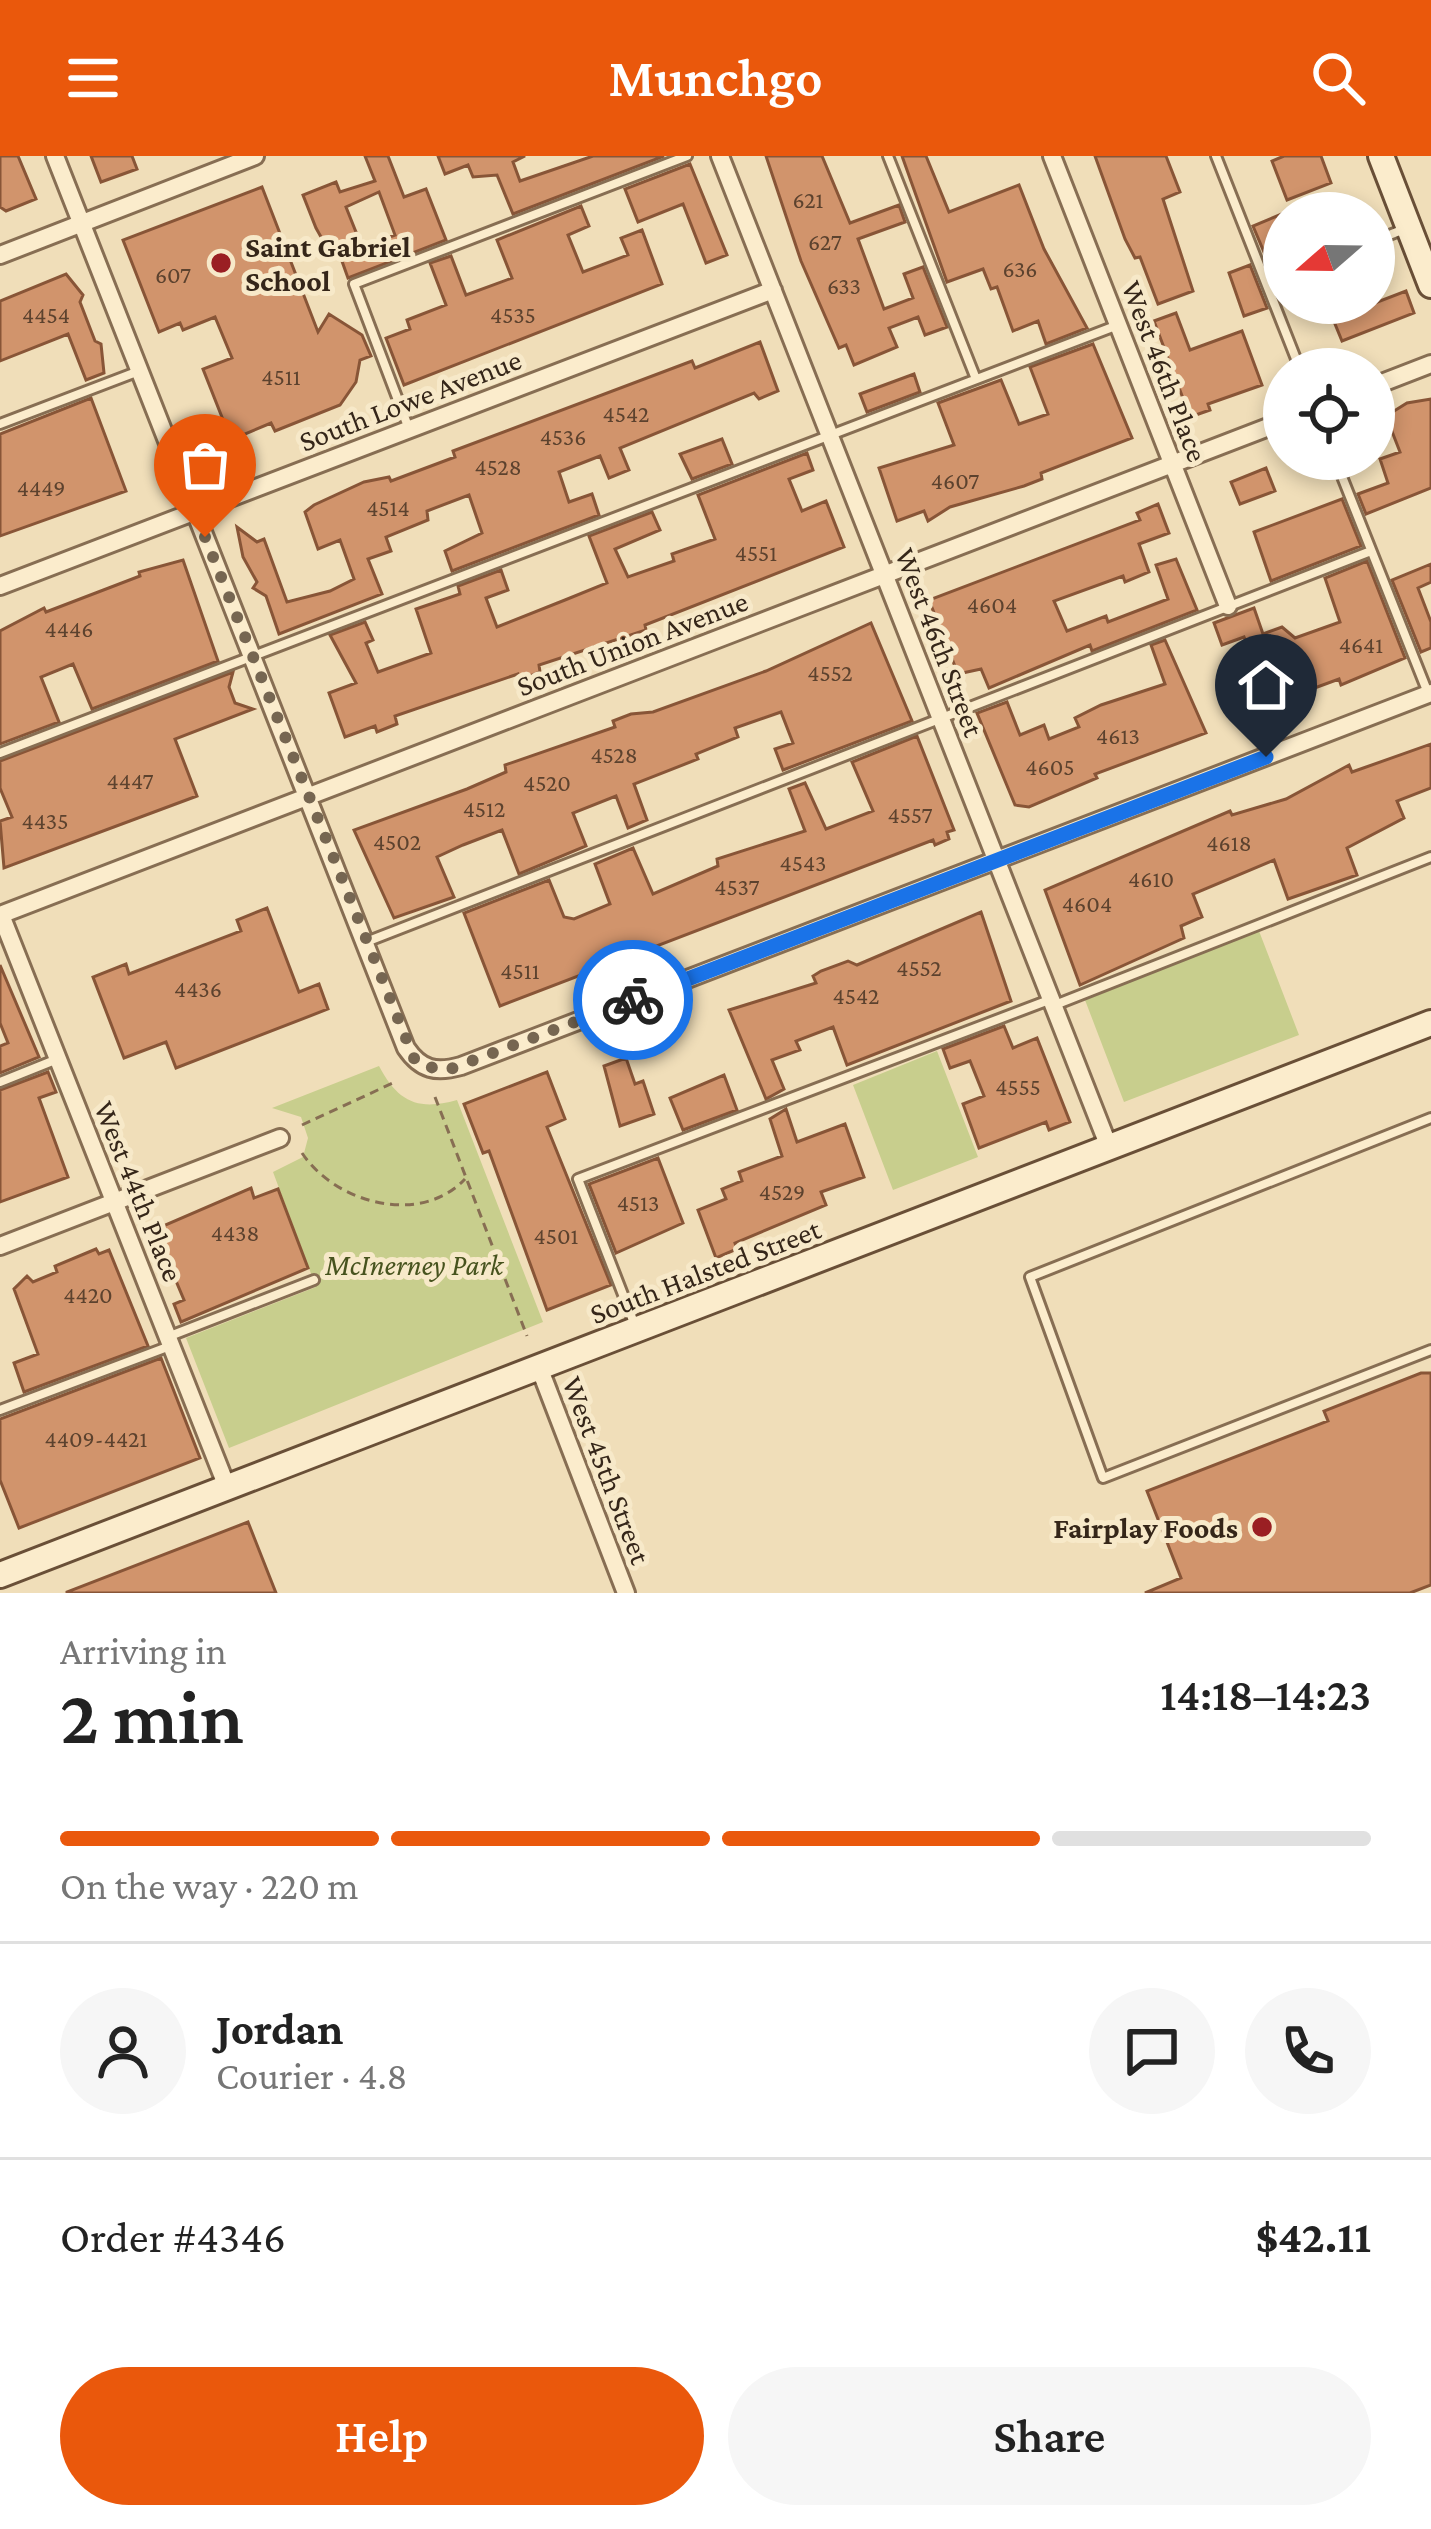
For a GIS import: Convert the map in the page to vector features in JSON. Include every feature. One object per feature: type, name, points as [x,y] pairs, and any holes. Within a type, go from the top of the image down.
[{"type":"main road","points":[[1381,156],[1431,285]]},
{"type":"main road","name":"South Halsted Street","points":[[0,1575],[1431,1023]]},
{"type":"street","points":[[55,156],[406,1048],[416,1063],[430,1069],[461,1066],[1430,694]]},
{"type":"street","points":[[0,254],[255,156]]},
{"type":"street","name":"West 46th Street","points":[[720,156],[1109,1147]]},
{"type":"street","name":"West 46th Place","points":[[1052,156],[1228,606]]},
{"type":"street","name":"South Lowe Avenue","points":[[0,586],[772,290]]},
{"type":"street","points":[[1395,378],[1431,364]]},
{"type":"street","name":"South Union Avenue","points":[[0,915],[1263,429]]},
{"type":"street","name":"West 44th Place","points":[[0,915],[227,1487]]},
{"type":"street","points":[[0,1246],[280,1138]]},
{"type":"street","name":"West 45th Street","points":[[539,1367],[626,1593]]},
{"type":"lane","points":[[409,429],[354,284],[687,156]]},
{"type":"lane","points":[[888,156],[976,380]]},
{"type":"lane","points":[[1216,156],[1292,348]]},
{"type":"lane","points":[[1395,232],[1408,227]]},
{"type":"lane","points":[[0,753],[1118,325]]},
{"type":"lane","points":[[0,424],[139,370]]},
{"type":"lane","points":[[1343,480],[1430,694]]},
{"type":"lane","points":[[364,943],[1371,551]]},
{"type":"lane","points":[[637,1329],[578,1179],[1431,856]]},
{"type":"lane","points":[[0,1082],[57,1059]]},
{"type":"lane","points":[[1431,1118],[1030,1277],[1102,1478],[1431,1350]]},
{"type":"lane","points":[[0,1410],[314,1280]]},
{"type":"path","points":[[302,1125],[395,1082]]},
{"type":"path","points":[[436,1097],[527,1336]]},
{"type":"path","points":[[302,1153],[333,1181],[386,1205],[410,1207],[434,1200],[466,1177]]},
{"type":"green space","points":[[1259,931],[1299,1035],[1124,1102],[1085,1000]]},
{"type":"green space","points":[[937,1051],[978,1157],[893,1190],[853,1085]]},
{"type":"green space","name":"McInerney Park","points":[[379,1066],[410,1101],[457,1100],[543,1322],[229,1448],[186,1338],[316,1287],[273,1172],[303,1157],[308,1138],[301,1117],[272,1108]]},
{"type":"building","points":[[0,156],[18,156],[36,199],[6,211],[0,207]]},
{"type":"building","points":[[91,156],[132,156],[137,169],[101,182]]},
{"type":"building","points":[[365,156],[388,156],[404,197],[426,189],[446,240],[348,278],[338,250],[330,253],[303,195],[336,182],[340,192],[375,181]],"holes":[[[379,192],[395,235],[362,247],[346,207]]]},
{"type":"building","points":[[438,156],[525,156],[513,162],[520,181],[593,156],[664,156],[513,214],[497,175],[473,177],[468,165],[445,174]]},
{"type":"building","points":[[766,156],[822,156],[850,223],[899,205],[905,222],[858,239],[884,309],[913,298],[904,274],[923,267],[947,327],[925,335],[918,317],[889,328],[897,347],[854,365],[846,345],[839,348],[801,261]]},
{"type":"building","points":[[902,156],[926,156],[949,212],[1019,185],[1044,249],[1087,328],[1046,344],[1038,321],[1013,331],[997,287],[991,289],[983,269],[947,282]]},
{"type":"building","points":[[1095,156],[1166,156],[1180,192],[1163,199],[1193,291],[1158,304],[1140,257],[1135,258],[1125,239]]},
{"type":"building","points":[[1284,156],[1321,156],[1331,183],[1308,192],[1284,192],[1272,161]]},
{"type":"building","points":[[690,164],[727,255],[706,263],[683,204],[638,222],[625,189]]},
{"type":"building","points":[[262,187],[318,332],[329,314],[362,335],[371,356],[360,360],[356,382],[340,405],[275,431],[271,423],[231,440],[203,369],[232,358],[215,317],[183,330],[180,323],[159,332],[123,240]]},
{"type":"building","points":[[581,206],[589,226],[568,235],[583,272],[628,255],[621,238],[642,230],[662,284],[404,385],[386,338],[410,329],[407,320],[446,305],[430,263],[451,256],[466,295],[512,278],[497,240]]},
{"type":"building","points":[[1263,222],[1263,250],[1253,226]]},
{"type":"building","points":[[1250,265],[1263,309],[1244,316],[1229,273]]},
{"type":"building","points":[[66,274],[83,295],[80,302],[95,341],[101,344],[104,373],[86,380],[68,334],[0,361],[0,301]]},
{"type":"building","points":[[1406,291],[1414,313],[1395,320],[1395,295]]},
{"type":"building","points":[[1176,313],[1190,350],[1242,331],[1262,385],[1208,404],[1210,410],[1190,417],[1154,321]]},
{"type":"building","points":[[1335,324],[1386,324],[1342,341]]},
{"type":"building","points":[[760,342],[778,391],[759,399],[754,393],[620,448],[629,470],[609,478],[600,456],[559,472],[569,502],[592,494],[599,515],[452,571],[445,551],[482,533],[469,495],[427,511],[428,520],[386,537],[391,551],[368,559],[382,594],[279,634],[266,596],[253,588],[257,582],[243,557],[237,527],[257,542],[264,539],[287,602],[330,591],[354,579],[340,540],[318,549],[305,512],[314,505],[364,482],[389,477],[391,481],[455,457],[453,451],[692,361],[695,368]]},
{"type":"building","points":[[1093,344],[1132,438],[1041,473],[1042,479],[1024,486],[950,507],[928,521],[924,511],[897,521],[879,468],[954,445],[938,403],[1001,380],[1019,424],[1048,414],[1030,367]]},
{"type":"building","points":[[914,374],[920,392],[867,412],[860,394]]},
{"type":"building","points":[[91,398],[126,491],[0,536],[0,434]]},
{"type":"building","points":[[1431,399],[1431,488],[1366,514],[1358,494],[1395,480],[1395,454],[1400,452],[1395,410]]},
{"type":"building","points":[[722,439],[732,464],[692,479],[680,454]]},
{"type":"building","points":[[807,453],[813,470],[789,479],[802,511],[826,501],[844,547],[645,625],[646,630],[539,665],[540,672],[520,680],[518,674],[395,716],[397,724],[377,732],[375,726],[345,737],[329,693],[356,683],[330,635],[365,622],[373,640],[366,643],[378,672],[431,653],[416,609],[460,594],[458,586],[501,570],[508,590],[486,598],[497,627],[607,583],[589,536],[652,512],[660,530],[615,549],[628,577],[674,561],[672,554],[715,539],[698,495]]},
{"type":"building","points":[[1263,469],[1263,480],[1271,480],[1275,491],[1240,504],[1231,482]]},
{"type":"building","points":[[1342,499],[1361,546],[1271,581],[1254,532]]},
{"type":"building","points":[[1158,504],[1169,533],[1139,544],[1149,572],[1125,582],[1123,576],[1054,601],[1067,631],[1106,616],[1108,622],[1168,599],[1156,565],[1176,559],[1197,610],[1092,651],[1090,645],[989,688],[981,669],[958,674],[929,600],[1140,520],[1137,513]]},
{"type":"building","points":[[183,560],[218,661],[92,709],[73,664],[41,677],[59,722],[0,744],[0,631],[44,608],[46,612],[140,576],[139,572]]},
{"type":"building","points":[[1367,561],[1405,658],[1341,685],[1339,679],[1271,704],[1273,711],[1256,718],[1238,675],[1256,668],[1244,637],[1222,645],[1214,623],[1254,608],[1263,634],[1282,627],[1295,638],[1340,622],[1325,578]]},
{"type":"building","points":[[1431,564],[1431,582],[1418,588],[1431,622],[1431,648],[1421,652],[1392,580]]},
{"type":"building","points":[[871,623],[912,721],[783,770],[775,749],[793,743],[781,712],[735,728],[738,737],[634,784],[647,820],[628,828],[616,796],[573,813],[586,846],[519,874],[502,830],[463,845],[437,857],[454,897],[394,918],[354,830],[467,789],[506,772],[505,765],[615,727],[613,721],[631,714],[653,712],[766,671]]},
{"type":"building","points":[[1165,640],[1206,733],[1095,774],[1097,778],[1029,807],[1015,805],[977,713],[1007,702],[1020,735],[1044,725],[1049,739],[1079,727],[1075,718],[1101,705],[1165,684],[1151,645]]},
{"type":"building","points":[[233,672],[229,687],[235,703],[253,709],[175,739],[197,796],[4,868],[0,821],[12,817],[0,788],[0,761]]},
{"type":"building","points":[[917,736],[954,830],[947,832],[949,839],[935,845],[933,840],[500,1006],[464,913],[549,880],[564,917],[574,919],[610,904],[595,864],[633,848],[653,894],[718,866],[717,859],[805,831],[789,789],[805,783],[826,829],[873,811],[852,762]]},
{"type":"building","points":[[1431,744],[1431,788],[1397,801],[1404,818],[1347,848],[1357,875],[1288,899],[1274,860],[1193,894],[1202,917],[1181,926],[1184,938],[1080,985],[1045,890],[1230,811],[1232,815],[1286,799],[1349,765],[1352,772]]},
{"type":"building","points":[[267,908],[299,992],[319,984],[328,1009],[176,1068],[166,1042],[124,1058],[93,977],[126,964],[129,974],[241,931],[237,920]]},
{"type":"building","points":[[981,912],[1011,1001],[847,1065],[833,1027],[796,1041],[800,1050],[772,1060],[784,1089],[766,1099],[729,1010],[816,983],[813,976],[821,971],[848,961],[857,965]]},
{"type":"building","points":[[0,965],[39,1057],[0,1073],[0,1046],[8,1043],[0,1023]]},
{"type":"building","points":[[1004,1026],[1013,1048],[1037,1038],[1070,1122],[1049,1130],[1046,1122],[979,1148],[963,1104],[984,1096],[970,1061],[950,1068],[943,1049]]},
{"type":"building","points":[[626,1058],[635,1084],[643,1081],[654,1114],[620,1126],[604,1066]]},
{"type":"building","points":[[48,1072],[56,1092],[39,1098],[68,1177],[0,1202],[0,1090]]},
{"type":"building","points":[[547,1072],[565,1119],[547,1127],[611,1285],[547,1310],[489,1151],[483,1153],[464,1104]]},
{"type":"building","points":[[724,1075],[737,1110],[683,1130],[670,1098]]},
{"type":"building","points":[[786,1109],[797,1142],[845,1124],[864,1177],[821,1192],[826,1205],[735,1243],[737,1249],[716,1258],[698,1210],[726,1199],[722,1189],[742,1181],[739,1172],[782,1156],[770,1119]]},
{"type":"building","points":[[658,1158],[683,1223],[616,1253],[589,1184]]},
{"type":"building","points":[[251,1188],[254,1198],[278,1189],[308,1268],[181,1322],[174,1304],[184,1300],[168,1262],[154,1257],[163,1247],[156,1229]]},
{"type":"building","points":[[96,1249],[99,1254],[109,1250],[148,1346],[24,1392],[14,1363],[38,1354],[14,1289],[27,1276],[33,1282],[57,1272],[55,1266]]},
{"type":"building","points":[[161,1358],[200,1458],[19,1528],[0,1480],[0,1419]]},
{"type":"building","points":[[1431,1373],[1431,1585],[1410,1593],[1145,1593],[1181,1578],[1147,1491],[1328,1421],[1324,1411]]},
{"type":"building","points":[[248,1522],[276,1593],[67,1593],[67,1592]]},
{"type":"way so far","points":[[205,537],[406,1048],[416,1063],[445,1071],[633,1000]]},
{"type":"place","name":"Saint Gabriel School","points":[[221,263]]},
{"type":"place","name":"Fairplay Foods","points":[[1262,1527]]},
{"type":"route","points":[[633,1000],[1266,757]]}]
